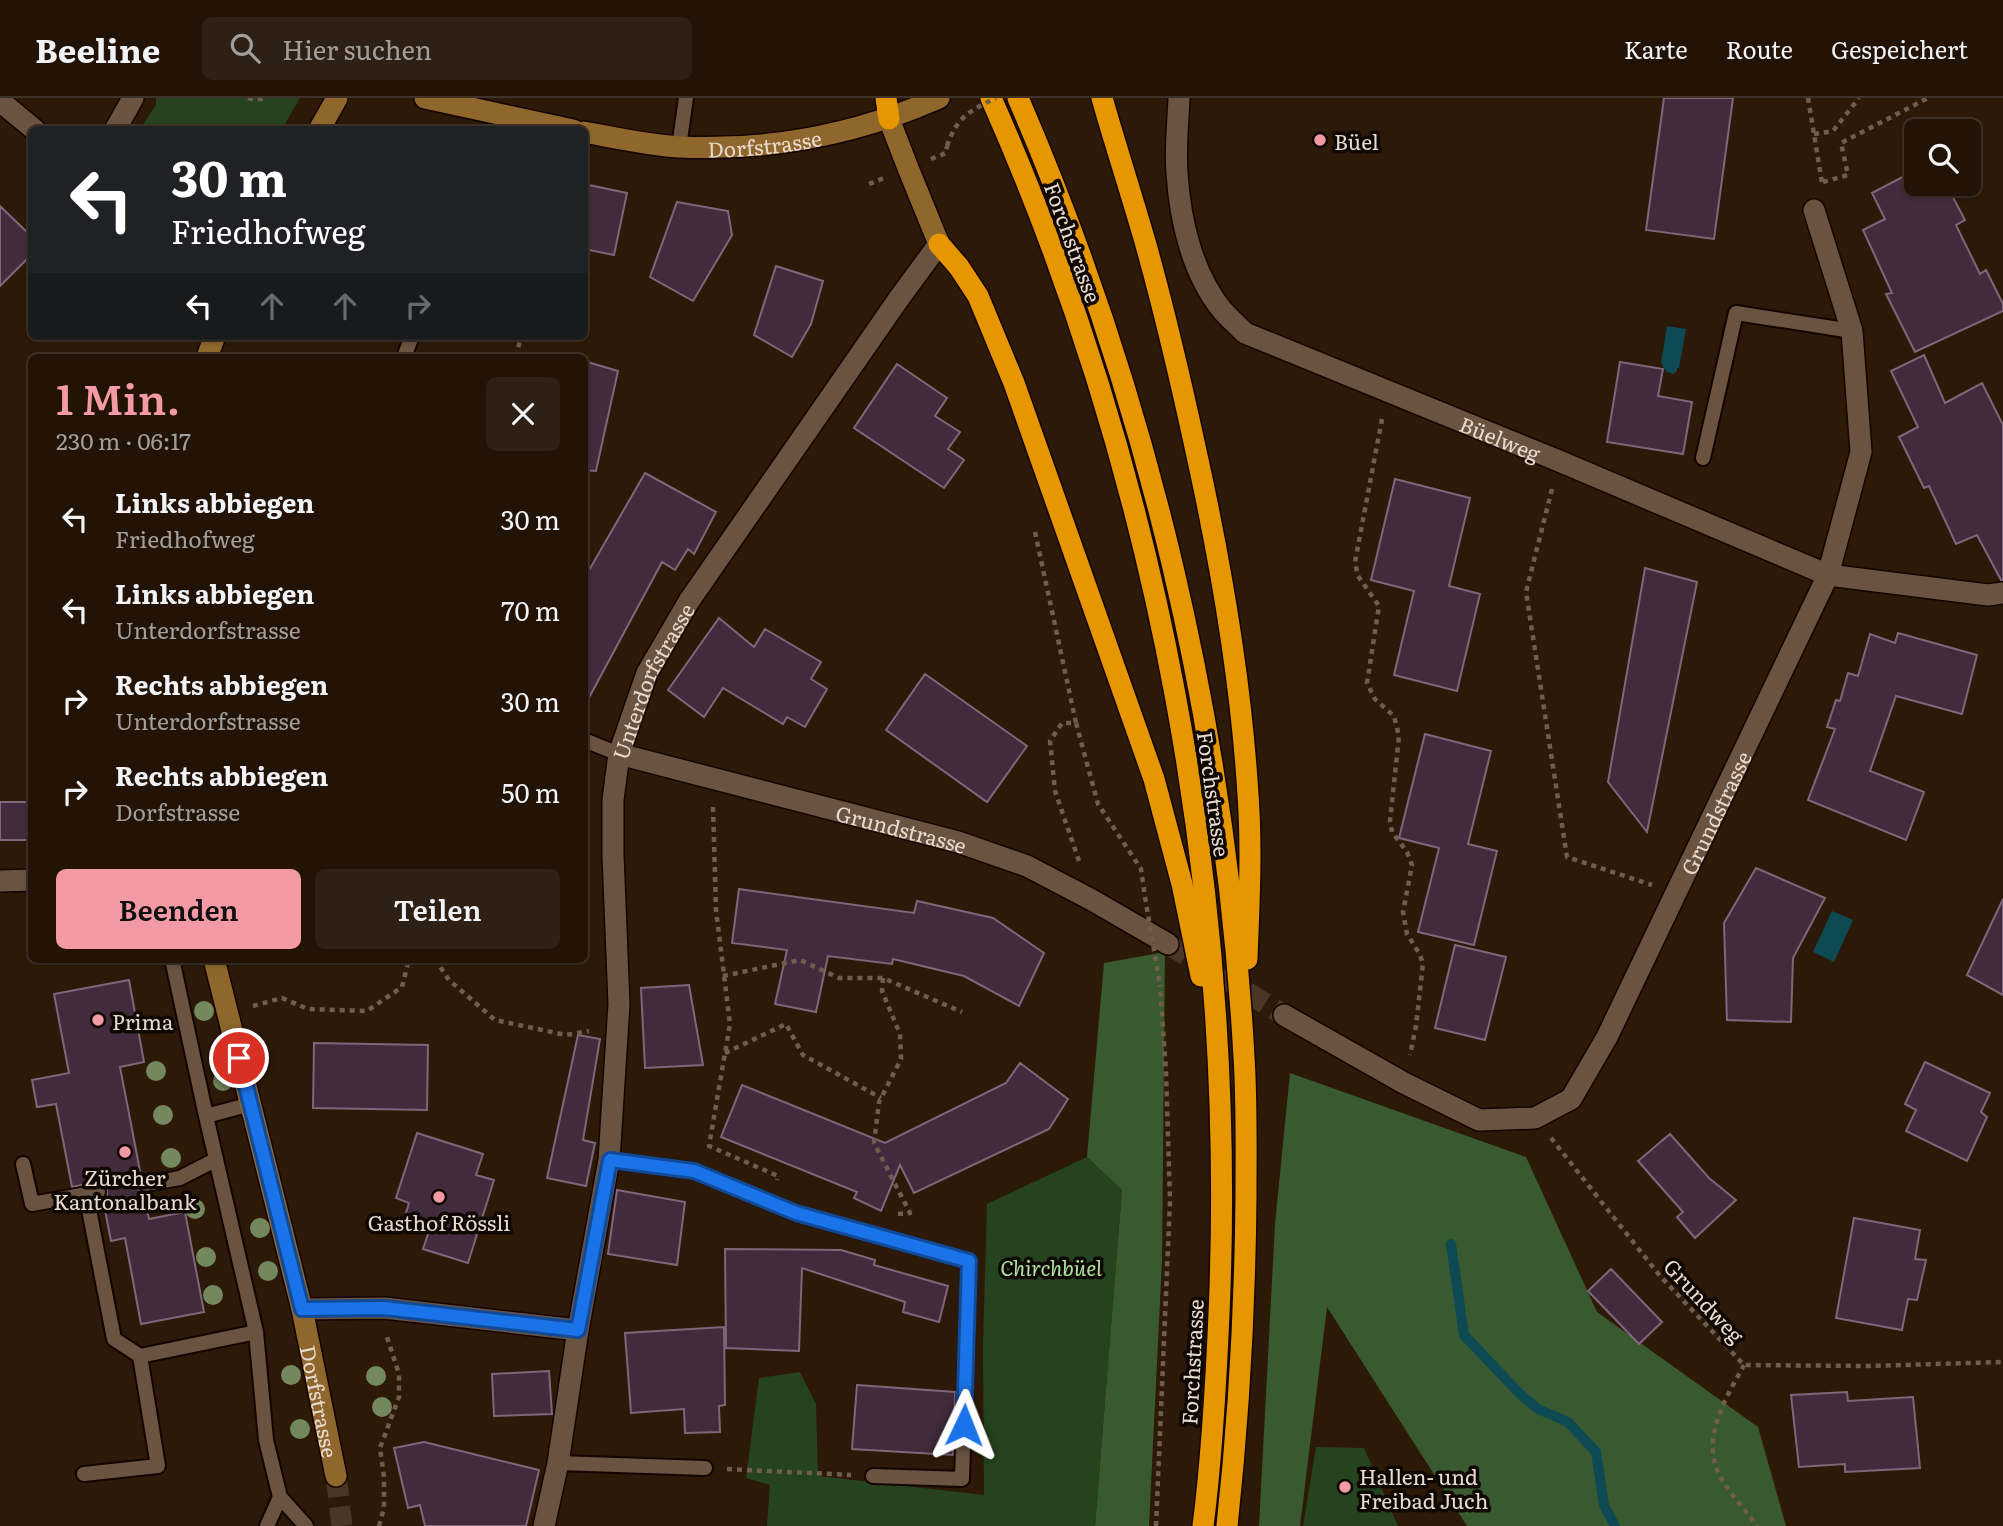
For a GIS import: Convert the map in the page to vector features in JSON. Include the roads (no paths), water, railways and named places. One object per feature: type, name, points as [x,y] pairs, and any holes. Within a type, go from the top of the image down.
[{"type":"highway","name":"Forchstrasse","points":[[993,98],[1045,231],[1089,359],[1128,489],[1157,607],[1177,706],[1202,873],[1219,1077],[1222,1170],[1215,1383],[1203,1526]]},
{"type":"highway","name":"Forchstrasse","points":[[1018,98],[1066,218],[1106,331],[1152,482],[1181,601],[1219,809],[1231,900],[1244,1056],[1245,1274],[1237,1423],[1227,1526]]},
{"type":"highway","points":[[1102,98],[1172,347],[1224,592],[1242,714],[1248,796],[1250,856],[1244,1056]]},
{"type":"highway","points":[[939,244],[959,267],[978,296],[1004,359],[1153,779],[1185,897],[1219,1077]]},
{"type":"street","points":[[117,126],[133,98]]},
{"type":"street","points":[[321,126],[337,98]]},
{"type":"street","points":[[425,98],[554,126]]},
{"type":"street","name":"Büelweg","points":[[1179,98],[1176,172],[1192,256],[1221,309],[1245,333],[1559,461],[1828,575],[1989,595],[2003,593]]},
{"type":"street","name":"Dorfstrasse","points":[[588,133],[679,147],[741,147],[839,133],[888,108],[934,100]]},
{"type":"street","points":[[0,101],[30,126]]},
{"type":"street","points":[[888,108],[908,168],[939,244]]},
{"type":"street","name":"Grundstrasse","points":[[1284,1015],[1404,1083],[1479,1120],[1535,1118],[1571,1099],[1607,1037],[1828,575],[1861,452],[1852,331],[1814,210]]},
{"type":"street","name":"Unterdorfstrasse","points":[[544,1526],[558,1464],[578,1330],[610,1160],[619,1004],[613,800],[619,754],[647,673],[689,601],[939,244]]},
{"type":"street","name":"Grundstrasse","points":[[619,754],[958,842],[1027,866],[1093,900],[1168,944]]},
{"type":"street","points":[[0,881],[28,880]]},
{"type":"street","name":"Dorfstrasse","points":[[215,963],[302,1309],[336,1476]]},
{"type":"street","points":[[302,1309],[384,1308],[578,1330]]},
{"type":"lane","points":[[679,147],[686,98]]},
{"type":"lane","points":[[1703,458],[1736,313],[1852,331]]},
{"type":"lane","points":[[588,742],[619,754]]},
{"type":"lane","points":[[173,963],[215,1160],[256,1332],[266,1440],[280,1497],[306,1526]]},
{"type":"lane","points":[[206,1116],[251,1104]]},
{"type":"lane","points":[[146,1184],[180,1178],[215,1160]]},
{"type":"lane","points":[[610,1160],[694,1171],[796,1213],[969,1261],[962,1479],[873,1476]]},
{"type":"lane","points":[[23,1164],[32,1204],[92,1193],[114,1339],[140,1356],[256,1332]]},
{"type":"lane","points":[[84,1474],[158,1466],[140,1356]]},
{"type":"lane","points":[[558,1464],[705,1468]]},
{"type":"lane","points":[[267,1526],[280,1497]]},
{"type":"water","points":[[1667,326],[1686,329],[1679,368],[1673,374],[1667,372],[1661,364]]},
{"type":"water","points":[[1832,911],[1853,920],[1834,962],[1813,952]]},
{"type":"waterway","points":[[1451,1244],[1464,1335],[1519,1393],[1538,1409],[1568,1422],[1596,1452],[1604,1505],[1615,1526]]},
{"type":"tunnel","points":[[1168,944],[1284,1015]]},
{"type":"tunnel","points":[[336,1476],[342,1526]]},
{"type":"place","name":"Büel","points":[[1320,140]]},
{"type":"place","name":"Prima","points":[[98,1020]]},
{"type":"place","name":"Zürcher Kantonalbank","points":[[125,1152]]},
{"type":"place","name":"Gasthof Rössli","points":[[439,1197]]},
{"type":"place","name":"Hallen- und Freibad Juch","points":[[1345,1487]]},
{"type":"park label","name":"Chirchbüel","points":[[1051,1266]]}]
